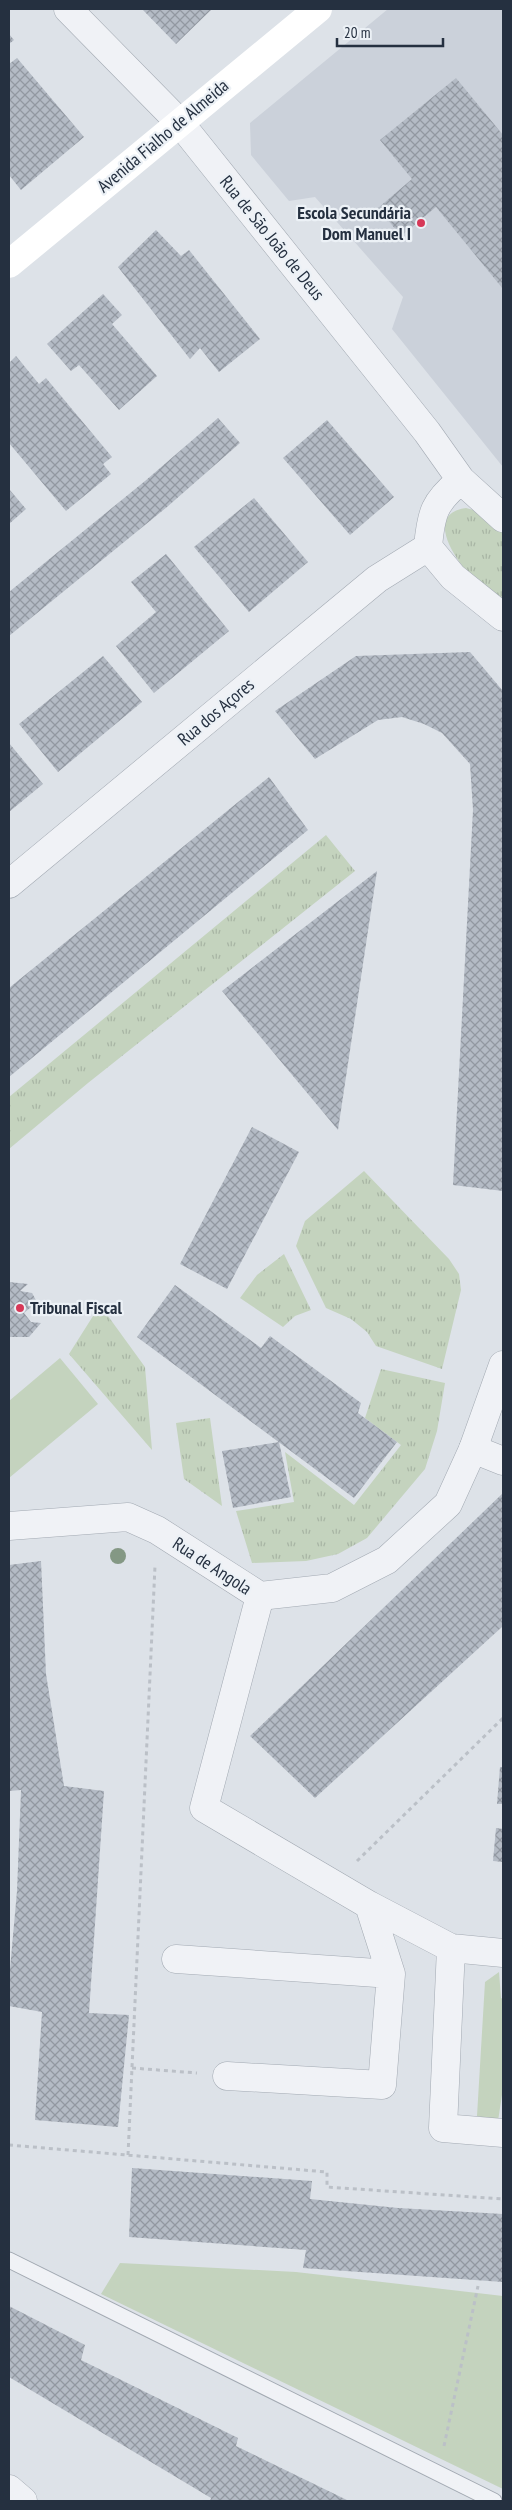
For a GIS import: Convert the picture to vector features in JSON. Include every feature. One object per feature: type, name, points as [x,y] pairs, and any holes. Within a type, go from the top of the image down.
[{"type":"main road","name":"Avenida Fialho de Almeida","points":[[9,264],[318,9]]},
{"type":"street","name":"Rua de São João de Deus","points":[[68,9],[180,123],[427,432],[461,480],[503,518]]},
{"type":"street","points":[[461,480],[443,495],[430,521],[428,547],[453,577],[503,617]]},
{"type":"street","name":"Rua dos Açores","points":[[9,884],[376,579],[428,547]]},
{"type":"street","name":"Rua de Angola","points":[[9,1526],[128,1517],[157,1530],[260,1596],[332,1588],[387,1560],[448,1504],[473,1449],[503,1365]]},
{"type":"street","points":[[473,1449],[503,1461]]},
{"type":"street","points":[[260,1596],[204,1808],[370,1905],[451,1948],[503,1953]]},
{"type":"street","points":[[227,2076],[382,2084],[391,1974],[370,1905]]},
{"type":"street","points":[[451,1948],[443,2128],[503,2133]]},
{"type":"street","points":[[176,1959],[391,1974]]},
{"type":"street","points":[[9,2489],[23,2501]]},
{"type":"lane","points":[[9,2260],[494,2501]]},
{"type":"path","points":[[128,2155],[157,1530]]},
{"type":"path","points":[[333,1884],[503,1718]]},
{"type":"path","points":[[132,2068],[227,2076]]},
{"type":"path","points":[[9,2145],[327,2172],[327,2187],[503,2200]]},
{"type":"path","points":[[438,2474],[478,2286]]},
{"type":"shaded area","name":"Escola Secundária Dom Manuel I","points":[[388,9],[503,9],[503,467],[392,329],[403,297],[315,197],[289,201],[251,155],[250,123]]},
{"type":"green space","points":[[466,508],[481,512],[503,534],[503,604],[486,593],[476,583],[457,559],[450,546],[445,533],[446,522],[452,513]]},
{"type":"green space","points":[[326,835],[355,871],[88,1083],[9,1149],[9,1097]]},
{"type":"green space","points":[[364,1171],[449,1259],[459,1274],[461,1290],[442,1369],[376,1346],[367,1332],[351,1319],[326,1308],[296,1246],[305,1221]]},
{"type":"green space","points":[[284,1254],[311,1310],[295,1316],[283,1327],[240,1298],[257,1275]]},
{"type":"green space","points":[[100,1305],[145,1367],[152,1450],[69,1354]]},
{"type":"green space","points":[[60,1358],[98,1404],[9,1478],[9,1401]]},
{"type":"green space","points":[[381,1369],[445,1383],[437,1431],[425,1469],[367,1538],[338,1554],[306,1561],[252,1563],[236,1511],[294,1502],[285,1452],[354,1505],[401,1445],[365,1418]]},
{"type":"green space","points":[[210,1418],[222,1506],[184,1479],[176,1423]]},
{"type":"green space","points":[[499,1972],[501,1998],[503,1999],[503,2088],[498,2121],[477,2116],[485,1982]]},
{"type":"green space","points":[[120,2263],[296,2272],[503,2296],[503,2489],[101,2294]]},
{"type":"building","points":[[142,9],[212,9],[176,44]]},
{"type":"building","points":[[9,34],[14,40],[9,44]]},
{"type":"building","points":[[17,58],[84,137],[21,190],[9,175],[9,64]]},
{"type":"building","points":[[456,78],[503,135],[503,289],[436,207],[401,236],[378,208],[412,179],[380,140]]},
{"type":"building","points":[[156,230],[181,256],[189,250],[260,339],[219,372],[200,348],[190,359],[118,267]]},
{"type":"building","points":[[103,294],[122,315],[112,324],[157,376],[119,410],[79,365],[71,371],[47,344]]},
{"type":"building","points":[[16,356],[39,384],[46,378],[112,457],[103,464],[111,474],[66,511],[9,443],[9,363]]},
{"type":"building","points":[[218,418],[240,443],[167,507],[9,636],[9,592],[145,481]]},
{"type":"building","points":[[327,420],[394,497],[350,535],[283,458]]},
{"type":"building","points":[[9,489],[26,509],[9,524]]},
{"type":"building","points":[[254,498],[308,562],[249,612],[194,547]]},
{"type":"building","points":[[166,554],[229,631],[154,693],[116,646],[156,612],[131,582]]},
{"type":"building","points":[[470,652],[503,691],[503,1191],[453,1185],[473,810],[470,764],[442,733],[424,724],[402,717],[378,720],[315,759],[275,711],[356,656]]},
{"type":"building","points":[[103,656],[142,702],[58,772],[19,724]]},
{"type":"building","points":[[9,743],[43,784],[9,812]]},
{"type":"building","points":[[269,777],[308,830],[9,1077],[9,988]]},
{"type":"building","points":[[377,871],[338,1130],[222,991]]},
{"type":"building","points":[[252,1127],[299,1152],[227,1289],[180,1264]]},
{"type":"building","name":"Tribunal Fiscal","points":[[9,1282],[28,1284],[20,1291],[32,1293],[37,1302],[24,1313],[31,1322],[41,1323],[29,1337],[9,1337]]},
{"type":"building","points":[[175,1285],[261,1348],[270,1336],[361,1403],[358,1413],[397,1442],[354,1498],[137,1337]]},
{"type":"building","points":[[279,1442],[291,1497],[233,1508],[222,1451]]},
{"type":"building","points":[[503,1493],[503,1626],[315,1798],[250,1736]]},
{"type":"building","points":[[41,1561],[46,1674],[64,1786],[104,1791],[89,2013],[129,2015],[118,2127],[35,2120],[42,2012],[9,2006],[9,1980],[17,1891],[21,1790],[9,1791],[9,1565]]},
{"type":"building","points":[[500,1767],[503,1767],[503,1804],[497,1804]]},
{"type":"building","points":[[496,1828],[503,1829],[503,1862],[493,1861]]},
{"type":"building","points":[[132,2168],[312,2181],[310,2199],[398,2208],[503,2214],[503,2282],[303,2268],[306,2250],[129,2237]]},
{"type":"building","points":[[9,2306],[85,2345],[81,2360],[238,2438],[236,2446],[349,2501],[210,2501],[211,2498],[9,2377]]},
{"type":"place","name":"Escola Secundária Dom Manuel I","points":[[421,223]]},
{"type":"place","name":"Tribunal Fiscal","points":[[20,1308]]}]
